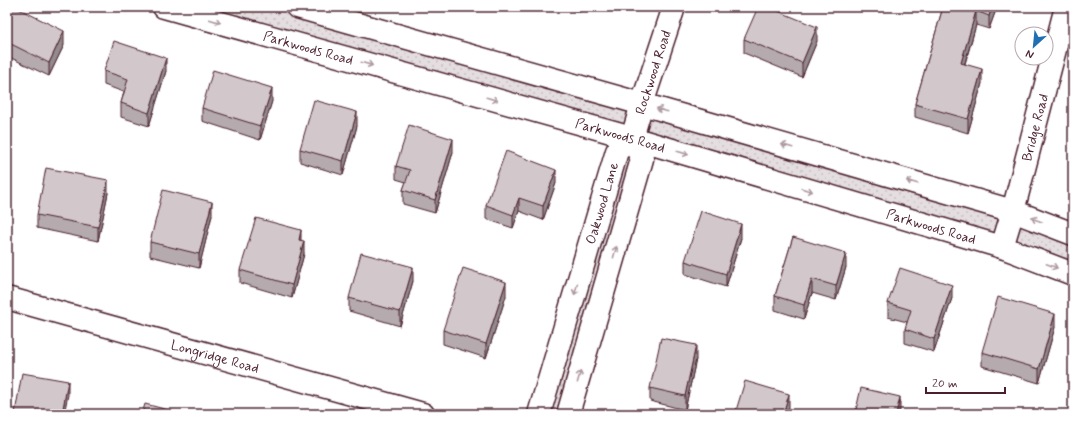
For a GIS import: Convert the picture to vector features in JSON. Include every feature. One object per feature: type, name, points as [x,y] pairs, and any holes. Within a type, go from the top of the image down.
[{"type":"street","name":"Parkwoods Road","points":[[164,7],[632,138],[1002,247],[1073,274]]},
{"type":"street","points":[[297,7],[642,104],[1013,211],[1073,234]]},
{"type":"street","name":"Rockwood Road","points":[[632,138],[674,7]]},
{"type":"street","name":"Bridge Road","points":[[1002,247],[1013,211],[1066,7]]},
{"type":"street","name":"Oakwood Lane","points":[[539,414],[617,151],[632,138],[642,159],[568,414]]},
{"type":"street","name":"Longridge Road","points":[[7,298],[423,414]]},
{"type":"shaded area","points":[[164,7],[299,7],[1073,234],[1073,274],[632,138],[642,159],[568,414],[539,414],[631,138]]},
{"type":"building","points":[[13,7],[64,31],[49,63],[7,42],[7,19]]},
{"type":"building","points":[[758,7],[768,7],[817,27],[802,63],[744,39]]},
{"type":"building","points":[[943,7],[992,7],[989,16],[976,11],[961,63],[982,69],[968,119],[915,104]]},
{"type":"building","points":[[114,41],[166,58],[149,113],[121,103],[128,79],[104,71]]},
{"type":"building","points":[[213,70],[272,88],[260,126],[202,108]]},
{"type":"building","points":[[314,100],[357,112],[343,161],[300,149]]},
{"type":"building","points":[[409,125],[453,139],[435,200],[403,190],[410,170],[396,166]]},
{"type":"building","points":[[506,151],[556,170],[543,206],[519,198],[513,215],[486,205]]},
{"type":"building","points":[[46,168],[108,180],[98,227],[37,215]]},
{"type":"building","points":[[163,190],[212,202],[199,254],[150,242]]},
{"type":"building","points":[[701,211],[741,224],[726,274],[685,261]]},
{"type":"building","points":[[256,218],[301,230],[299,240],[304,241],[292,285],[240,270]]},
{"type":"building","points":[[793,237],[846,253],[836,286],[812,279],[804,305],[775,296]]},
{"type":"building","points":[[361,253],[413,267],[400,312],[349,298]]},
{"type":"building","points":[[463,268],[506,282],[486,344],[443,330]]},
{"type":"building","points":[[900,268],[952,285],[934,339],[905,329],[911,310],[888,303]]},
{"type":"building","points":[[998,297],[1055,314],[1039,369],[982,352]]},
{"type":"building","points":[[661,338],[696,345],[685,396],[650,388]]},
{"type":"building","points":[[22,373],[68,381],[62,414],[15,413]]},
{"type":"building","points":[[745,381],[789,394],[783,414],[735,414]]},
{"type":"building","points":[[861,388],[900,397],[896,414],[855,414]]},
{"type":"building","points":[[145,404],[184,414],[142,414]]}]
